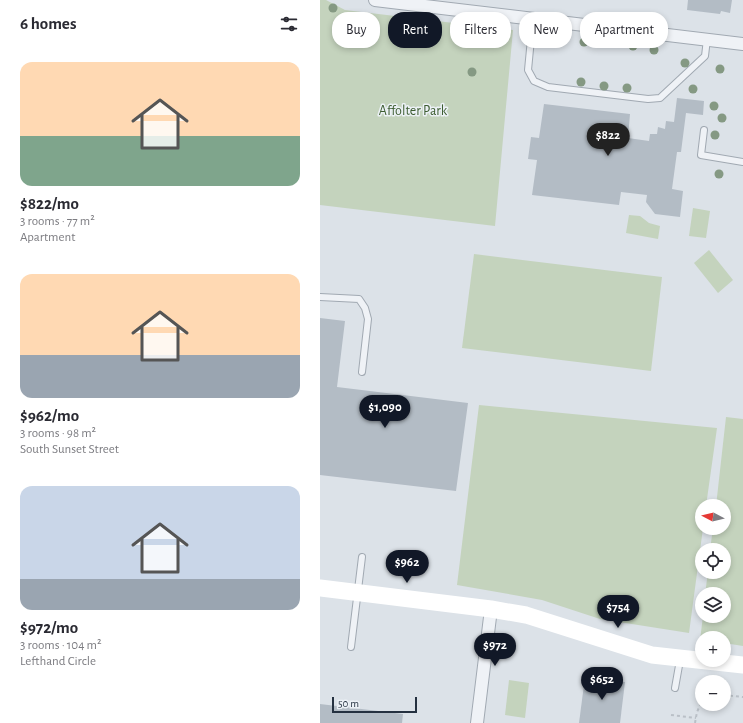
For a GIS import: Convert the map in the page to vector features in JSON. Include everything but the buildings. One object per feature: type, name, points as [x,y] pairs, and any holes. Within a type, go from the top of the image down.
[{"type":"street","points":[[375,0],[519,16]]},
{"type":"street","points":[[572,23],[743,44]]},
{"type":"street","points":[[320,588],[491,609],[526,615],[652,655],[743,665]]},
{"type":"street","points":[[476,723],[491,609]]},
{"type":"lane","points":[[530,48],[528,70],[534,81],[548,88],[648,99],[660,98],[705,56],[707,39]]},
{"type":"lane","points":[[704,130],[701,155],[743,162]]},
{"type":"lane","points":[[320,297],[358,299],[364,308],[368,319],[362,372]]},
{"type":"lane","points":[[351,647],[362,557]]},
{"type":"lane","points":[[674,688],[681,658]]},
{"type":"path","points":[[731,696],[743,697]]},
{"type":"path","points":[[695,723],[698,711]]},
{"type":"path","points":[[671,716],[696,718]]},
{"type":"green space","name":"Affolter Park","points":[[320,0],[326,0],[345,10],[362,12],[332,12],[332,48],[380,48],[380,14],[388,15],[388,48],[442,48],[442,22],[450,22],[450,48],[511,48],[511,30],[513,30],[495,226],[320,205]]},
{"type":"green space","points":[[693,208],[710,211],[706,238],[689,236]]},
{"type":"green space","points":[[629,215],[640,216],[649,223],[660,226],[658,239],[626,233]]},
{"type":"green space","points":[[709,250],[733,280],[718,293],[694,263]]},
{"type":"green space","points":[[474,254],[662,277],[651,371],[462,348]]},
{"type":"green space","points":[[479,405],[717,428],[707,499],[695,499],[695,535],[702,535],[701,543],[695,543],[696,579],[689,633],[600,619],[542,600],[457,585]]},
{"type":"green space","points":[[726,417],[743,419],[743,646],[731,644],[731,631],[701,631],[702,623],[731,623],[731,587],[706,587],[707,579],[731,579],[731,543],[711,543],[712,535],[731,535],[731,499],[717,499]]},
{"type":"green space","points":[[509,680],[529,683],[525,718],[505,715]]}]
